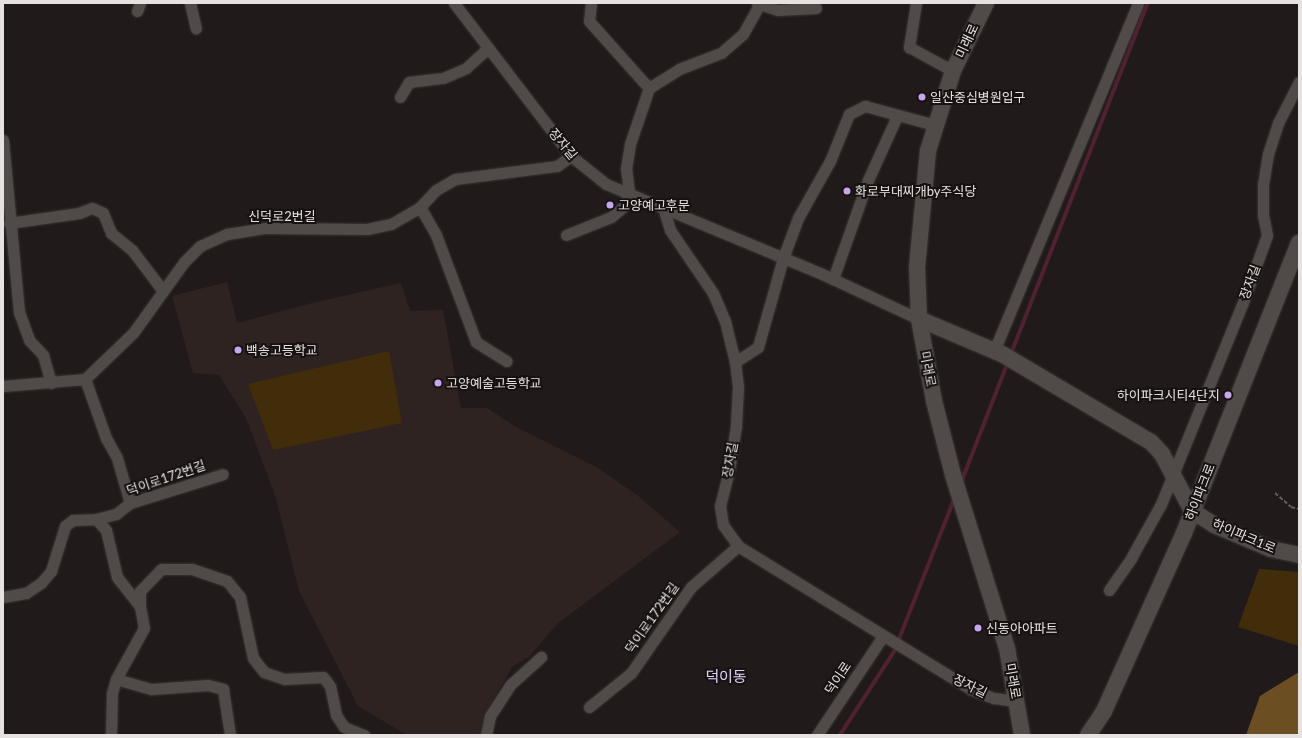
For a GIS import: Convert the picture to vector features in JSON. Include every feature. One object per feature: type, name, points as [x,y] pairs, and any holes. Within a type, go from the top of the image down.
[{"type":"street","points":[[190,3],[196,28]]},
{"type":"street","name":"장자길","points":[[454,3],[571,156],[606,184],[629,192],[833,279],[919,319],[998,353],[1151,442],[1162,454],[1173,478]]},
{"type":"street","points":[[591,3],[588,22],[649,88]]},
{"type":"street","points":[[916,3],[909,47],[953,71]]},
{"type":"street","name":"미래로","points":[[986,3],[953,71],[928,151],[920,216],[917,267],[919,319],[934,401],[953,476],[1007,648],[1022,735]]},
{"type":"street","points":[[998,353],[1138,3]]},
{"type":"street","points":[[566,235],[611,217],[624,206],[629,192],[626,169],[630,144],[649,88],[679,69],[721,53],[743,34],[759,4],[777,10],[816,8]]},
{"type":"street","points":[[400,97],[409,82],[443,78],[466,68],[488,48]]},
{"type":"street","name":"장자길","points":[[1109,590],[1131,558],[1173,478],[1242,305],[1267,235],[1263,215],[1263,185],[1268,154],[1278,123],[1299,82]]},
{"type":"street","points":[[735,362],[758,347],[783,258],[798,218],[830,161],[849,114],[865,106],[897,116],[935,125]]},
{"type":"street","points":[[833,279],[868,180],[897,116]]},
{"type":"street","points":[[3,140],[9,223],[19,312],[29,340],[43,356],[51,383]]},
{"type":"street","name":"신덕로2번길","points":[[85,379],[133,333],[184,262],[200,246],[226,234],[266,228],[367,229],[391,224],[420,207],[436,190],[455,179],[557,166],[571,156]]},
{"type":"street","points":[[420,207],[436,235],[476,342],[507,361]]},
{"type":"street","name":"장자길","points":[[663,207],[670,230],[713,293],[725,320],[735,362],[738,387],[736,426],[729,470],[720,506],[723,525],[738,546],[970,689],[994,698],[1016,701]]},
{"type":"street","points":[[9,223],[79,213],[92,208],[103,213],[111,233],[132,250],[163,291]]},
{"type":"street","name":"하이파크로","points":[[1088,735],[1104,711],[1192,511],[1299,243]]},
{"type":"street","points":[[3,386],[85,379],[106,438],[117,458],[130,503]]},
{"type":"street","name":"덕이로172번길","points":[[3,597],[26,593],[41,583],[51,570],[65,526],[73,520],[116,514],[130,503],[223,474]]},
{"type":"street","points":[[1173,478],[1192,511]]},
{"type":"street","name":"하이파크1로","points":[[1192,511],[1214,525],[1271,549],[1299,555]]},
{"type":"street","points":[[96,518],[106,530],[117,577],[140,606]]},
{"type":"street","name":"덕이로172번길","points":[[589,707],[631,672],[691,587],[738,546]]},
{"type":"street","points":[[111,735],[112,694],[116,679],[144,628],[140,606],[140,591],[161,569],[192,568],[227,581],[240,597],[253,658],[264,672],[284,679],[323,677],[330,686],[336,715],[344,727],[364,735]]},
{"type":"street","name":"덕이로","points":[[817,735],[887,637]]},
{"type":"street","points":[[486,735],[490,716],[510,685],[541,657]]},
{"type":"street","points":[[116,679],[152,688],[208,685],[223,689],[230,735]]},
{"type":"path","points":[[1275,493],[1291,507],[1299,509]]},
{"type":"shaded area","points":[[227,282],[237,323],[312,303],[401,283],[410,311],[443,310],[461,408],[487,408],[516,427],[596,467],[637,495],[680,532],[557,624],[529,657],[512,667],[484,716],[479,735],[407,735],[358,706],[299,591],[276,498],[246,418],[219,375],[193,373],[172,296]]},
{"type":"shaded area","points":[[389,351],[402,423],[273,450],[248,384]]},
{"type":"shaded area","points":[[1259,569],[1299,572],[1299,646],[1238,627]]},
{"type":"shaded area","points":[[1299,672],[1299,735],[1246,735],[1260,696]]},
{"type":"waterway","points":[[1011,354],[1148,3]]},
{"type":"waterway","points":[[961,483],[1008,362]]},
{"type":"waterway","points":[[840,735],[894,652],[954,500]]},
{"type":"place","name":"일산중심병원입구","points":[[922,97]]},
{"type":"place","name":"화로부대찌개by주식당","points":[[847,191]]},
{"type":"place","name":"고양예고후문","points":[[610,205]]},
{"type":"place","name":"백송고등학교","points":[[238,350]]},
{"type":"place","name":"고양예술고등학교","points":[[438,383]]},
{"type":"place","name":"하이파크시티4단지","points":[[1228,395]]},
{"type":"place","name":"신동아아파트","points":[[978,628]]},
{"type":"district","name":"덕이동","points":[[726,677]]}]
